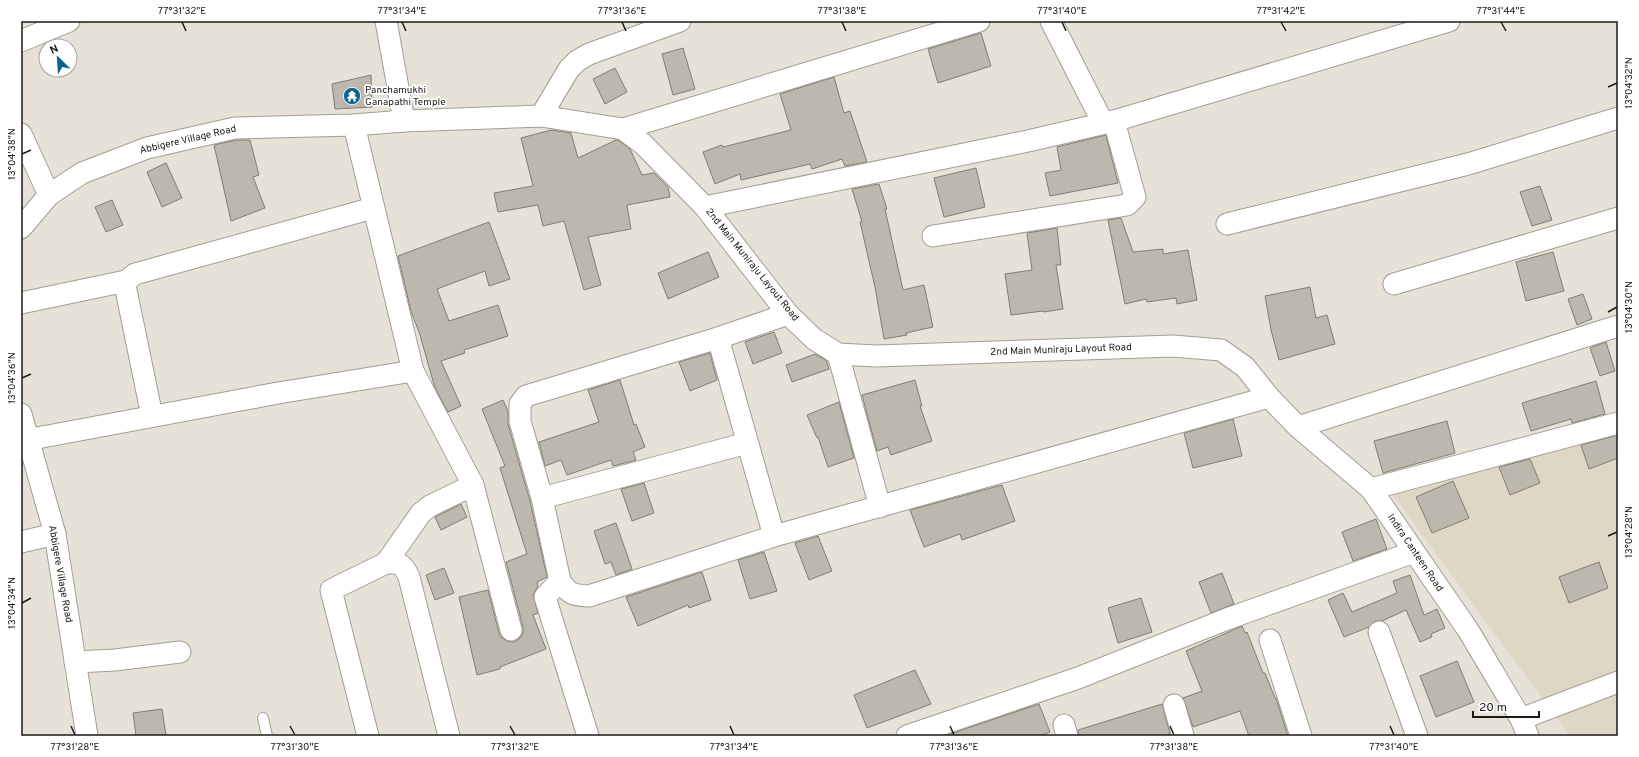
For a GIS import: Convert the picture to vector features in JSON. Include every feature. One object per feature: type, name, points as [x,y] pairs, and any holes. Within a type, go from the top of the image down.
[{"type":"street","points":[[21,42],[69,21]]},
{"type":"street","points":[[386,21],[404,121]]},
{"type":"street","points":[[541,116],[569,69],[577,61],[589,54],[680,21]]},
{"type":"street","points":[[622,129],[979,21]]},
{"type":"street","points":[[933,236],[1127,205],[1135,198],[1109,122],[1051,21]]},
{"type":"street","points":[[705,207],[1028,141],[1109,122],[1450,21]]},
{"type":"street","name":"2nd Main Muniraju Layout Road","points":[[404,121],[541,116],[622,129],[643,144],[705,207],[788,314],[814,339],[838,354],[876,356],[1173,346],[1221,350],[1245,367],[1269,397]]},
{"type":"street","points":[[1227,224],[1468,164],[1618,118]]},
{"type":"street","name":"Abbigere Village Road","points":[[21,228],[49,195],[82,173],[147,148],[235,128],[354,125],[404,121]]},
{"type":"street","points":[[354,125],[413,371],[473,485],[512,630]]},
{"type":"street","points":[[21,134],[49,195]]},
{"type":"street","points":[[21,303],[126,281],[135,274],[373,208]]},
{"type":"street","points":[[1394,284],[1618,218]]},
{"type":"street","points":[[126,281],[152,416]]},
{"type":"street","points":[[788,314],[718,338],[526,396],[520,404],[520,420],[542,498],[560,581],[566,590],[573,595],[590,596],[774,536],[1269,397]]},
{"type":"street","points":[[1298,427],[1618,326]]},
{"type":"street","points":[[718,338],[774,536]]},
{"type":"street","points":[[838,354],[880,507]]},
{"type":"street","points":[[24,441],[278,393],[413,371]]},
{"type":"street","name":"Indira Canteen Road","points":[[1269,397],[1298,427],[1371,489],[1468,630],[1524,728]]},
{"type":"street","name":"Abbigere Village Road","points":[[21,414],[24,441],[55,534],[87,736]]},
{"type":"street","points":[[1371,489],[1618,423]]},
{"type":"street","points":[[542,498],[747,443]]},
{"type":"street","points":[[386,563],[421,513],[430,506],[473,485]]},
{"type":"street","points":[[21,542],[55,534]]},
{"type":"street","points":[[907,736],[1078,678],[1227,619],[1414,552]]},
{"type":"street","points":[[368,736],[331,590],[386,563],[396,562],[404,566],[409,577],[449,736]]},
{"type":"street","points":[[560,581],[545,597],[588,736]]},
{"type":"street","points":[[1379,632],[1417,736]]},
{"type":"street","points":[[1270,640],[1301,736]]},
{"type":"street","points":[[75,662],[115,660],[180,652]]},
{"type":"street","points":[[1524,728],[1618,682]]},
{"type":"street","points":[[1174,705],[1183,736]]},
{"type":"lane","points":[[263,718],[267,736]]},
{"type":"shaded area","points":[[1618,429],[1618,736],[1570,736],[1392,494]]},
{"type":"building","points":[[981,33],[991,66],[938,83],[928,49]]},
{"type":"building","points":[[683,48],[695,89],[673,95],[662,54]]},
{"type":"building","points":[[615,68],[627,92],[605,104],[593,79]]},
{"type":"building","name":"Panchamukhi Ganapathi Temple","points":[[371,75],[372,107],[335,109],[332,84]]},
{"type":"building","points":[[834,77],[844,113],[850,111],[867,162],[845,166],[842,159],[812,169],[810,164],[741,180],[740,174],[715,184],[703,152],[722,145],[723,147],[791,130],[780,94]]},
{"type":"building","points":[[551,130],[571,133],[578,158],[618,140],[630,149],[642,175],[654,173],[668,187],[670,197],[627,205],[631,229],[588,237],[601,285],[584,290],[564,221],[543,226],[538,205],[498,212],[494,193],[533,186],[521,138]]},
{"type":"building","points":[[1106,135],[1118,183],[1050,196],[1045,173],[1061,170],[1057,147]]},
{"type":"building","points":[[236,140],[250,140],[259,175],[253,177],[265,208],[231,221],[214,145]]},
{"type":"building","points":[[166,163],[182,198],[162,207],[147,172]]},
{"type":"building","points":[[976,168],[985,207],[944,217],[934,178]]},
{"type":"building","points":[[879,184],[887,209],[885,209],[903,290],[924,285],[933,327],[906,333],[907,335],[884,339],[875,287],[860,222],[862,222],[852,189]]},
{"type":"building","points":[[1540,186],[1552,220],[1532,226],[1520,192]]},
{"type":"building","points":[[112,200],[123,225],[106,232],[95,207]]},
{"type":"building","points":[[1121,218],[1133,252],[1163,249],[1163,254],[1188,250],[1197,300],[1177,304],[1176,298],[1147,302],[1146,299],[1125,304],[1108,220]]},
{"type":"building","points":[[489,222],[510,279],[489,286],[485,271],[437,289],[449,321],[498,305],[508,336],[464,350],[465,353],[441,361],[461,406],[448,412],[435,388],[420,335],[411,311],[398,256]]},
{"type":"building","points":[[1057,228],[1061,265],[1056,265],[1063,309],[1011,315],[1005,274],[1032,270],[1027,233]]},
{"type":"building","points":[[708,252],[719,277],[668,299],[658,273]]},
{"type":"building","points":[[1553,252],[1564,291],[1526,301],[1516,262]]},
{"type":"building","points":[[1310,287],[1316,318],[1327,315],[1335,344],[1279,360],[1271,330],[1265,296]]},
{"type":"building","points":[[1583,294],[1592,319],[1577,325],[1568,299]]},
{"type":"building","points":[[774,332],[782,353],[753,364],[745,342]]},
{"type":"building","points":[[1606,342],[1615,371],[1600,376],[1590,348]]},
{"type":"building","points":[[710,353],[717,380],[690,391],[679,362]]},
{"type":"building","points":[[815,354],[826,360],[829,369],[792,382],[786,365]]},
{"type":"building","points":[[620,380],[634,425],[636,424],[645,447],[633,452],[636,460],[613,466],[611,460],[567,475],[561,460],[545,466],[539,442],[599,422],[588,390]]},
{"type":"building","points":[[915,380],[922,406],[920,406],[932,441],[891,455],[888,447],[877,451],[862,395]]},
{"type":"building","points":[[1596,381],[1605,414],[1572,423],[1571,419],[1531,431],[1522,403]]},
{"type":"building","points":[[503,400],[508,411],[508,424],[530,501],[547,577],[537,582],[538,586],[533,595],[538,613],[533,615],[546,649],[500,667],[500,669],[477,675],[459,597],[488,590],[499,633],[502,638],[507,641],[514,642],[519,639],[523,633],[523,627],[506,562],[527,554],[500,468],[505,466],[482,409]]},
{"type":"building","points":[[839,402],[854,458],[828,467],[818,437],[817,438],[807,415]]},
{"type":"building","points":[[1233,419],[1242,456],[1193,468],[1184,433]]},
{"type":"building","points":[[1447,421],[1455,453],[1383,473],[1374,441]]},
{"type":"building","points":[[1618,435],[1618,458],[1589,469],[1581,445]]},
{"type":"building","points":[[1530,459],[1540,483],[1510,495],[1499,467]]},
{"type":"building","points":[[1453,481],[1469,518],[1432,533],[1416,497]]},
{"type":"building","points":[[644,483],[654,513],[632,521],[621,489]]},
{"type":"building","points":[[1002,485],[1015,521],[962,540],[960,534],[924,547],[910,510]]},
{"type":"building","points":[[461,504],[467,517],[441,530],[435,517]]},
{"type":"building","points":[[1376,519],[1387,549],[1353,561],[1342,532]]},
{"type":"building","points":[[616,523],[632,569],[616,575],[611,562],[605,564],[594,531]]},
{"type":"building","points":[[818,536],[832,571],[809,580],[795,543]]},
{"type":"building","points":[[764,552],[777,591],[750,599],[738,560]]},
{"type":"building","points":[[1599,562],[1608,588],[1569,603],[1559,577]]},
{"type":"building","points":[[444,568],[454,593],[435,600],[426,575]]},
{"type":"building","points":[[702,572],[711,600],[689,608],[688,605],[638,626],[626,597]]},
{"type":"building","points":[[1222,573],[1234,604],[1211,613],[1199,582]]},
{"type":"building","points":[[1410,575],[1424,615],[1437,609],[1445,628],[1431,634],[1432,637],[1420,642],[1406,610],[1382,621],[1375,621],[1369,627],[1344,637],[1328,600],[1343,593],[1352,612],[1397,593],[1393,581]]},
{"type":"building","points":[[1141,598],[1152,632],[1118,643],[1108,608]]},
{"type":"building","points":[[1242,626],[1245,633],[1247,632],[1263,673],[1265,673],[1276,698],[1288,736],[1249,736],[1240,711],[1193,727],[1183,698],[1202,691],[1186,651]]},
{"type":"building","points":[[1457,661],[1474,702],[1436,717],[1420,676]]},
{"type":"building","points":[[915,670],[931,704],[867,728],[854,695]]},
{"type":"building","points":[[1039,704],[1050,732],[1039,736],[944,736]]},
{"type":"building","points":[[1162,704],[1170,734],[1164,736],[1079,736],[1078,730]]},
{"type":"building","points":[[162,709],[166,736],[136,736],[133,713]]},
{"type":"place","name":"Panchamukhi Ganapathi Temple","points":[[352,96]]}]
